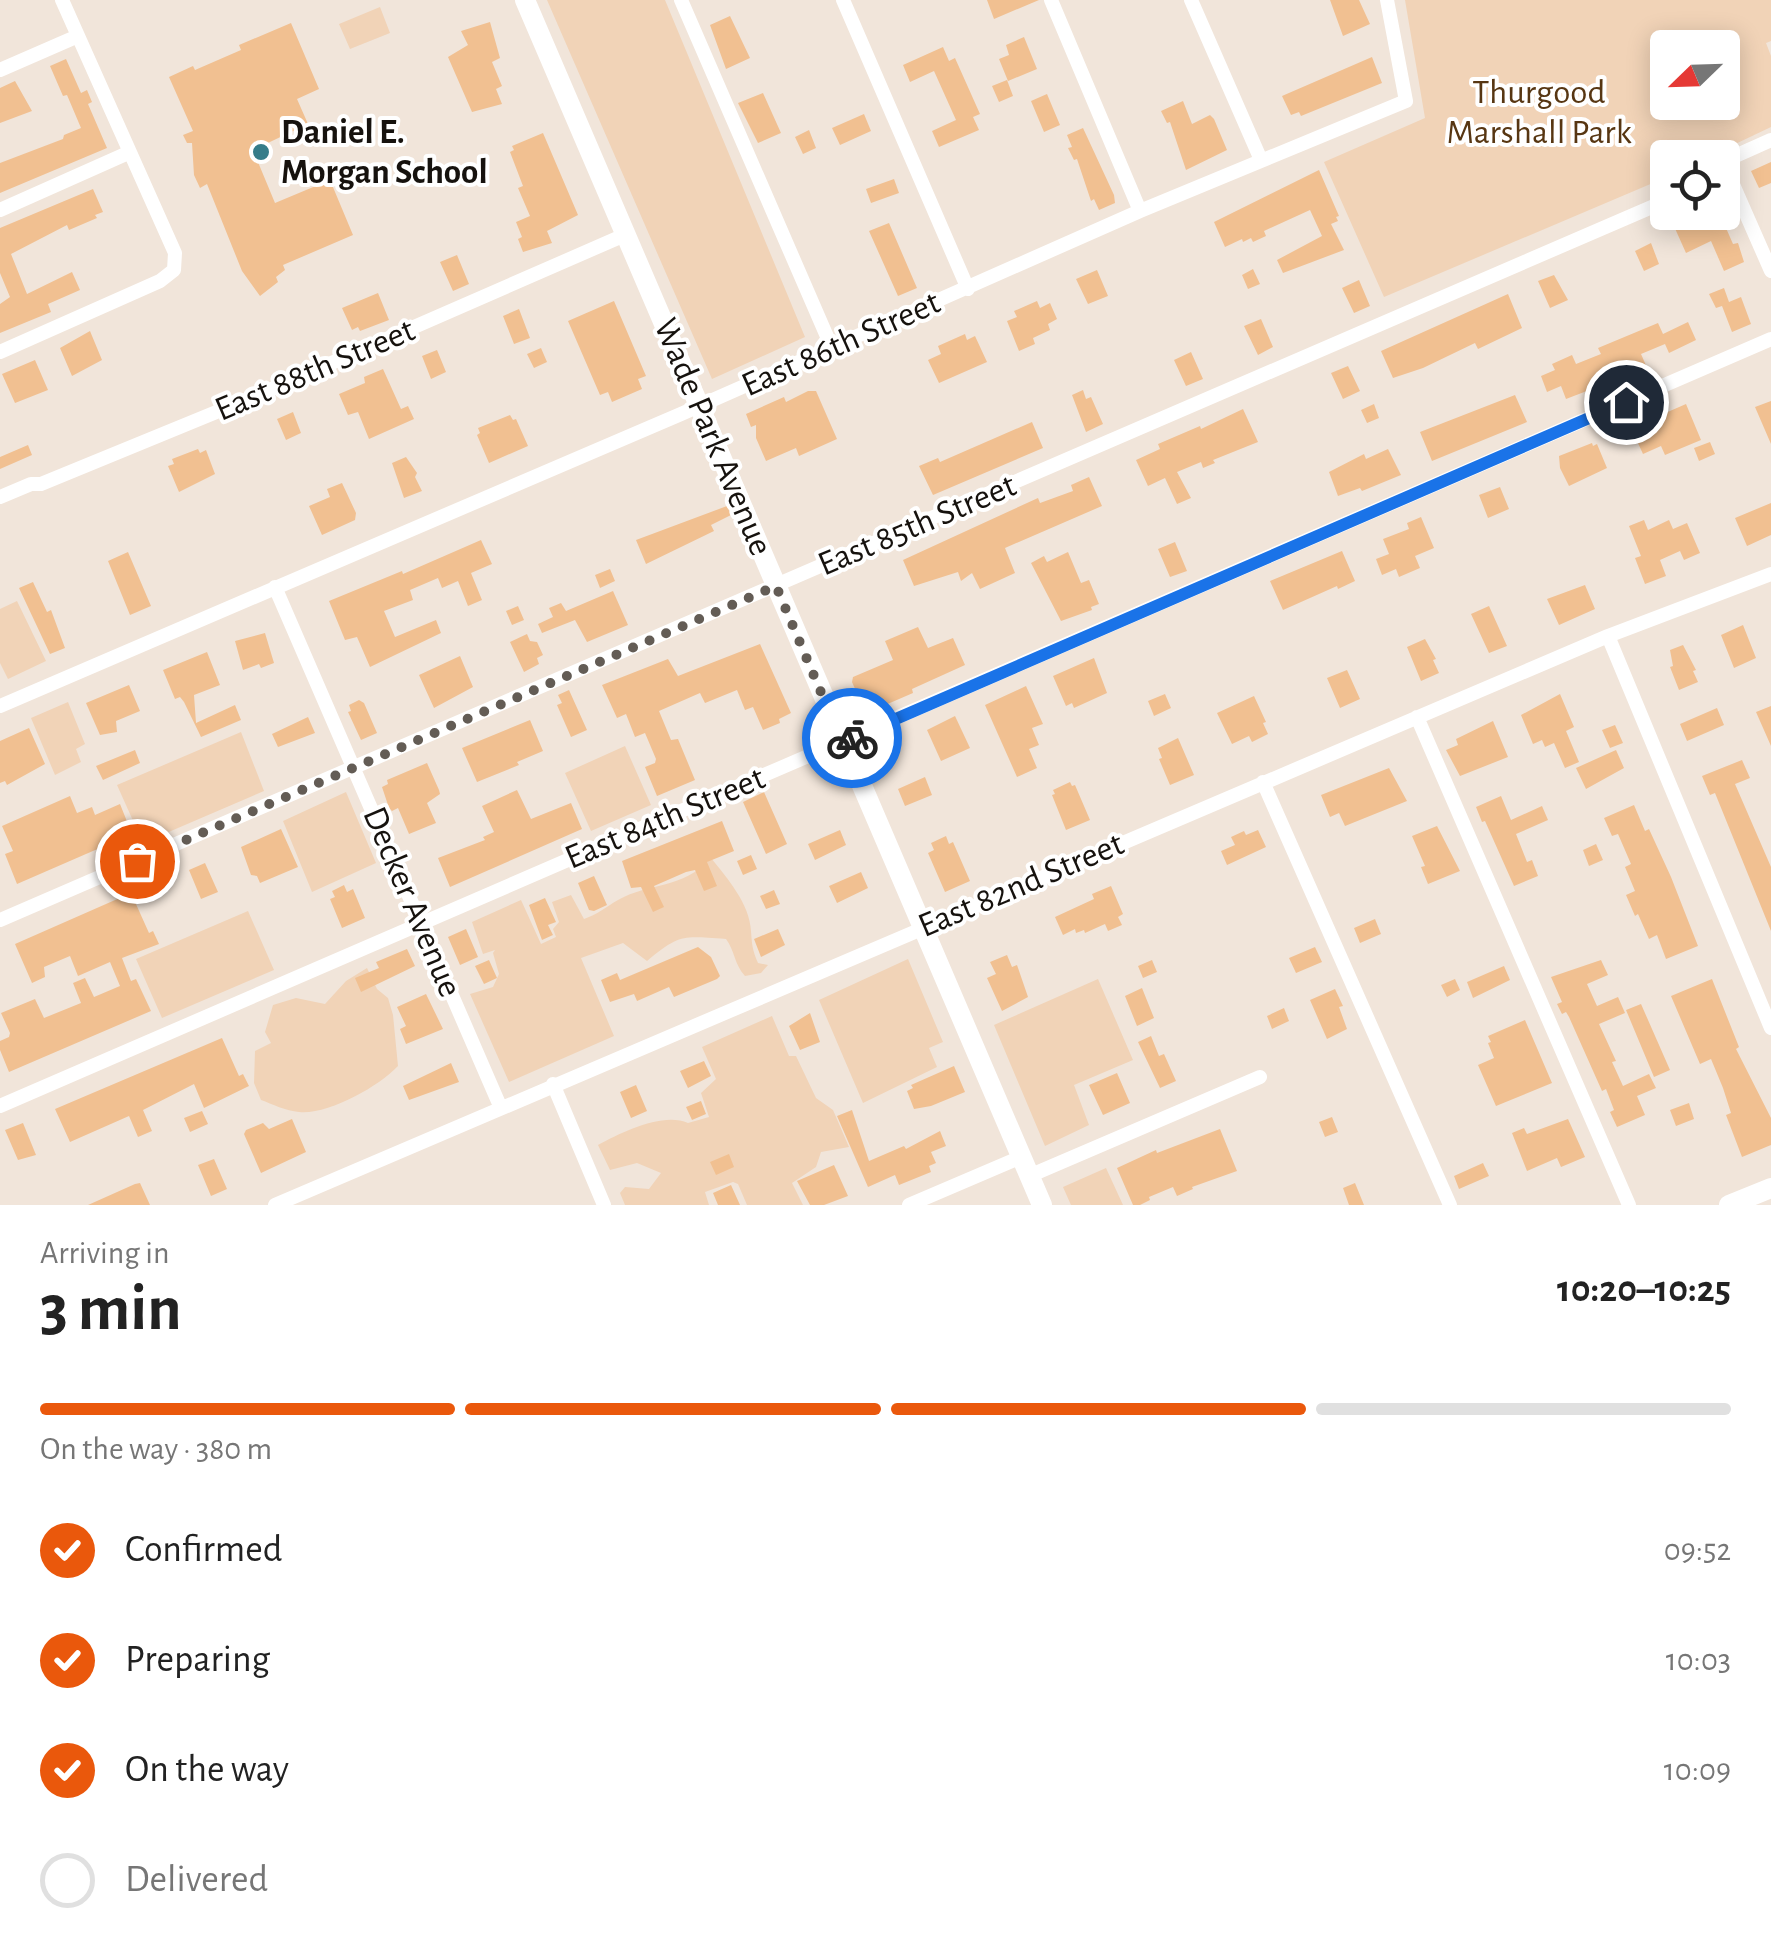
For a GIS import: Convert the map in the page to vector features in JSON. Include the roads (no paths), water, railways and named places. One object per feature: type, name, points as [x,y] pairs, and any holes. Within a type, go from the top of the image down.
[{"type":"street","points":[[0,352],[160,281],[174,270],[175,253],[62,0]]},
{"type":"street","name":"Wade Park Avenue","points":[[525,0],[1042,1205]]},
{"type":"street","points":[[681,0],[832,348]]},
{"type":"street","points":[[843,0],[968,289]]},
{"type":"street","points":[[1051,0],[1140,211]]},
{"type":"street","points":[[1191,0],[1261,160]]},
{"type":"street","name":"East 86th Street","points":[[0,706],[698,407],[1140,211],[1406,101],[1388,0]]},
{"type":"street","points":[[0,70],[78,36]]},
{"type":"street","points":[[1740,154],[1771,140]]},
{"type":"street","points":[[0,210],[128,153]]},
{"type":"street","points":[[1740,205],[1771,270]]},
{"type":"street","name":"East 85th Street","points":[[0,920],[1650,208]]},
{"type":"street","name":"East 88th Street","points":[[0,496],[30,484],[41,484],[266,392],[627,234]]},
{"type":"street","name":"East 84th Street","points":[[0,1106],[1771,339]]},
{"type":"street","name":"East 82nd Street","points":[[275,1205],[1608,636],[1771,574]]},
{"type":"street","name":"Decker Avenue","points":[[275,587],[500,1106]]},
{"type":"street","points":[[1608,636],[1771,1028]]},
{"type":"street","points":[[1417,717],[1629,1205]]},
{"type":"street","points":[[1263,782],[1450,1205]]},
{"type":"street","points":[[909,1205],[1260,1078]]},
{"type":"street","points":[[553,1084],[604,1205]]},
{"type":"street","points":[[1730,1205],[1771,1188]]},
{"type":"place","name":"Daniel E. Morgan School","points":[[261,152]]},
{"type":"park label","name":"Thurgood Marshall Park","points":[[1539,112]]}]
